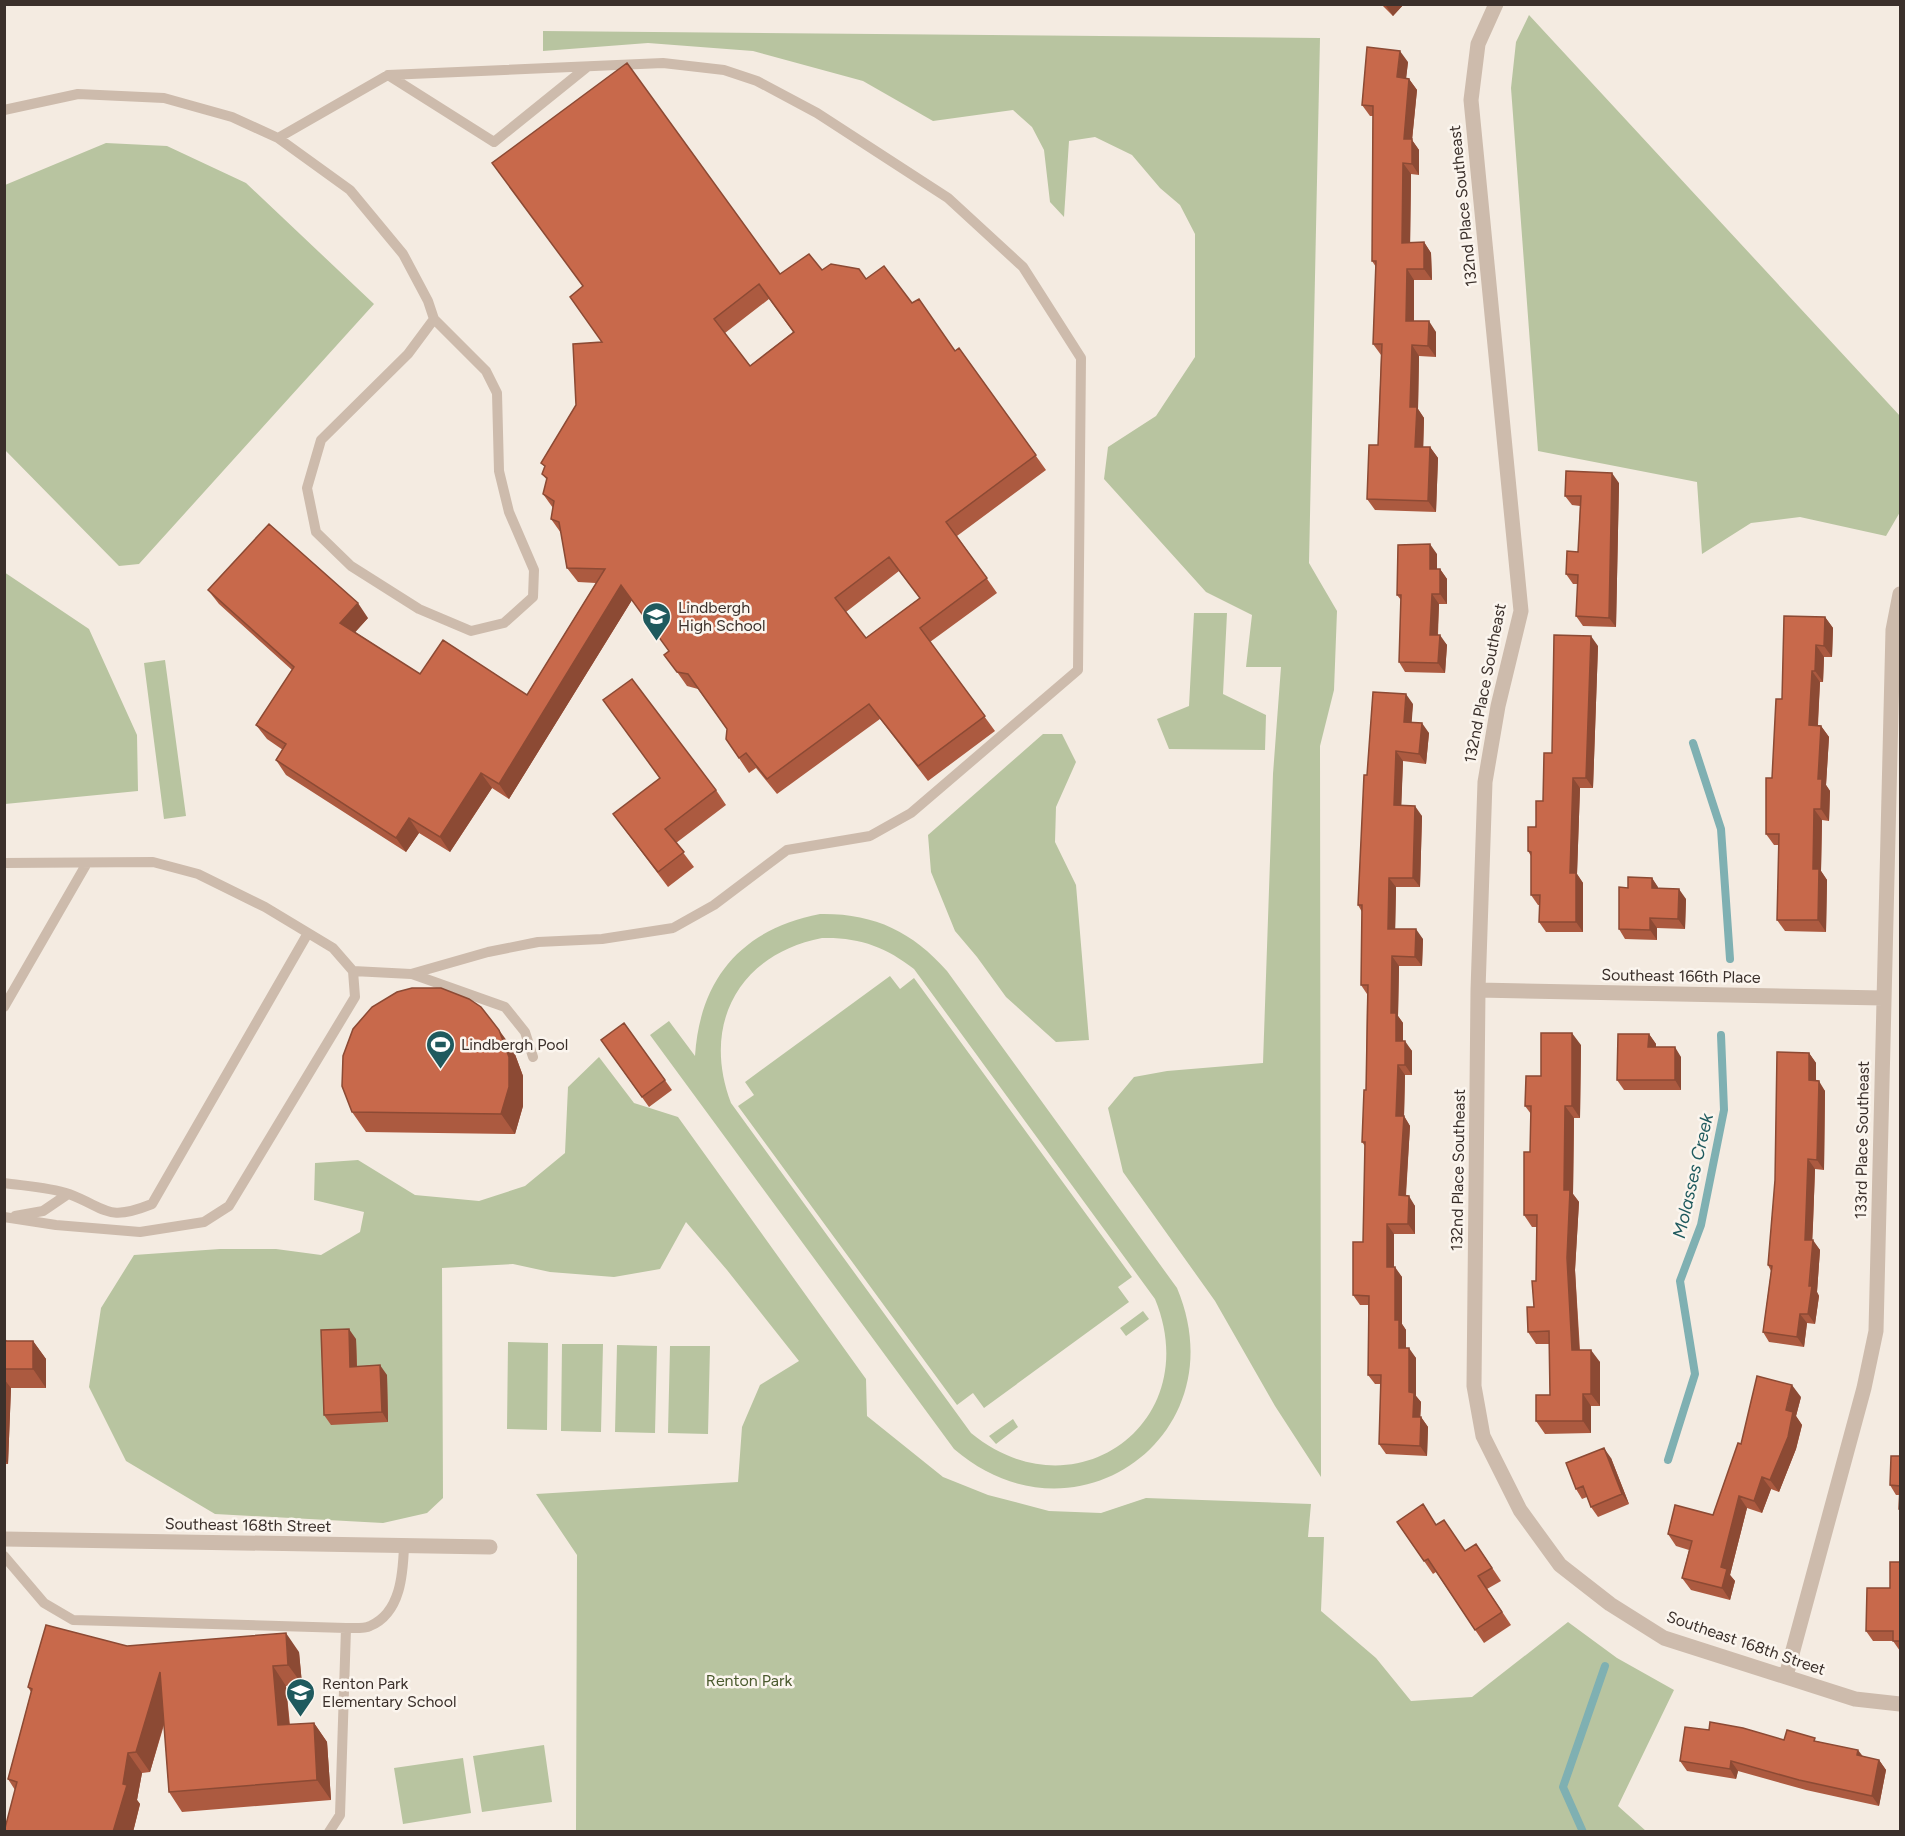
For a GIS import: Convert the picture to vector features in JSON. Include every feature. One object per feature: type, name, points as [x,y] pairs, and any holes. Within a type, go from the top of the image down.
[{"type":"street","name":"132nd Place Southeast","points":[[1496,4],[1478,44],[1471,100],[1521,611],[1498,706],[1485,782],[1478,990],[1474,1386],[1483,1436],[1520,1510]]},
{"type":"street","name":"133rd Place Southeast","points":[[1786,1676],[1864,1388],[1876,1331],[1893,630],[1900,594]]},
{"type":"street","name":"Southeast 166th Place","points":[[1478,990],[1883,998]]},
{"type":"street","name":"Southeast 168th Street","points":[[1520,1510],[1560,1565],[1610,1604],[1664,1638],[1855,1699],[1900,1704]]},
{"type":"street","name":"Southeast 168th Street","points":[[4,1539],[490,1547]]},
{"type":"lane","points":[[278,138],[388,75],[663,63],[724,70],[757,81],[817,113],[948,198],[1023,267],[1081,358],[1078,670],[911,813],[870,836],[787,850],[714,905],[673,928],[602,939],[538,942],[488,952],[411,974]]},
{"type":"lane","points":[[388,75],[494,142],[587,67]]},
{"type":"lane","points":[[4,110],[78,94],[164,98],[232,117],[278,138],[350,190],[403,254],[428,301],[434,319],[486,370],[498,393],[499,471],[509,512],[534,570],[533,597],[504,623],[471,631],[419,609],[351,566],[316,532],[307,488],[321,440],[408,354],[434,319]]},
{"type":"lane","points":[[4,1007],[87,862]]},
{"type":"lane","points":[[4,863],[153,862],[198,874],[265,907],[333,948],[353,971],[355,997],[229,1206],[204,1222],[140,1232],[5,1217]]},
{"type":"lane","points":[[4,1183],[68,1194],[105,1213],[132,1212],[152,1204],[308,933]]},
{"type":"lane","points":[[353,971],[411,974],[505,1007],[525,1032],[533,1057]]},
{"type":"lane","points":[[5,1217],[43,1211],[68,1194]]},
{"type":"lane","points":[[4,1556],[44,1603],[72,1620],[346,1628],[370,1626],[386,1613],[397,1596],[400,1586],[404,1546]]},
{"type":"lane","points":[[328,1832],[340,1815],[346,1628]]},
{"type":"green space","points":[[1529,15],[1900,416],[1900,512],[1886,536],[1800,517],[1751,523],[1702,554],[1697,482],[1538,451],[1511,88],[1516,42]]},
{"type":"green space","points":[[543,31],[1320,38],[1309,563],[1337,611],[1334,690],[1320,746],[1321,1477],[1275,1406],[1215,1301],[1123,1172],[1108,1108],[1134,1077],[1167,1071],[1263,1063],[1273,774],[1281,667],[1246,667],[1252,615],[1206,592],[1104,479],[1108,447],[1156,416],[1195,357],[1195,234],[1180,205],[1160,188],[1132,155],[1095,137],[1069,141],[1064,217],[1050,202],[1044,150],[1032,127],[1013,110],[933,121],[863,81],[753,51],[648,43],[543,51]]},
{"type":"green space","points":[[106,143],[167,146],[246,183],[374,304],[139,564],[119,566],[4,449],[5,185]]},
{"type":"green space","points":[[4,572],[89,629],[137,735],[138,791],[5,804]]},
{"type":"green space","points":[[1194,613],[1227,613],[1223,694],[1266,715],[1265,750],[1169,749],[1157,719],[1189,706]]},
{"type":"green space","points":[[165,660],[186,816],[164,819],[144,663]]},
{"type":"green space","points":[[1043,734],[1062,734],[1076,762],[1056,807],[1055,842],[1076,885],[1089,1040],[1056,1042],[1006,997],[955,931],[931,872],[928,835]]},
{"type":"green space","points":[[820,914],[874,921],[905,935],[934,957],[947,971],[1177,1288],[1190,1341],[1185,1390],[1166,1431],[1134,1463],[1094,1483],[1049,1488],[1001,1478],[954,1449],[650,1035],[669,1021],[695,1056],[706,1003],[716,981],[730,961],[747,945],[792,921]],"holes":[[[822,938],[848,939],[882,949],[914,969],[1155,1299],[1166,1344],[1162,1384],[1146,1418],[1121,1444],[1088,1461],[1050,1465],[1011,1457],[971,1433],[731,1103],[723,1074],[721,1046],[725,1020],[734,997],[749,976],[769,959],[793,946]]]},
{"type":"green space","points":[[890,976],[900,989],[914,978],[1132,1277],[1118,1287],[1129,1302],[984,1408],[973,1393],[957,1405],[738,1106],[754,1095],[745,1082]]},
{"type":"green space","name":"Renton Park","points":[[599,1057],[634,1103],[678,1117],[866,1379],[867,1416],[943,1477],[988,1495],[1049,1511],[1101,1513],[1146,1498],[1311,1504],[1308,1537],[1324,1537],[1321,1611],[1376,1658],[1411,1701],[1472,1697],[1568,1622],[1617,1658],[1674,1690],[1618,1806],[1646,1831],[576,1831],[577,1555],[536,1494],[738,1482],[742,1427],[760,1385],[799,1361],[686,1222],[660,1269],[614,1277],[550,1272],[513,1264],[442,1268],[443,1498],[427,1513],[383,1523],[215,1514],[126,1461],[89,1387],[101,1308],[134,1255],[220,1249],[276,1249],[321,1255],[360,1232],[364,1212],[314,1200],[315,1163],[358,1160],[415,1195],[479,1201],[525,1186],[565,1153],[568,1087]]},
{"type":"green space","points":[[1143,1311],[1149,1319],[1126,1336],[1120,1328]]},
{"type":"green space","points":[[508,1342],[548,1343],[547,1430],[507,1429]]},
{"type":"green space","points":[[562,1344],[603,1344],[601,1432],[561,1431]]},
{"type":"green space","points":[[617,1345],[657,1346],[655,1433],[615,1432]]},
{"type":"green space","points":[[670,1346],[710,1346],[708,1434],[668,1433]]},
{"type":"green space","points":[[1013,1419],[1018,1427],[996,1444],[989,1436]]},
{"type":"green space","points":[[544,1745],[552,1802],[482,1812],[473,1756]]},
{"type":"green space","points":[[463,1758],[471,1813],[403,1824],[394,1768]]},
{"type":"building","points":[[1367,47],[1400,51],[1397,77],[1409,79],[1404,139],[1412,139],[1412,164],[1403,163],[1402,243],[1424,242],[1424,269],[1407,269],[1406,321],[1429,321],[1428,346],[1412,345],[1410,407],[1417,407],[1415,447],[1430,447],[1428,501],[1367,499],[1369,445],[1378,445],[1382,344],[1373,344],[1376,261],[1372,261],[1373,106],[1362,105]]},
{"type":"building","points":[[627,63],[780,274],[809,254],[822,270],[831,264],[859,269],[866,279],[884,266],[912,303],[919,299],[955,351],[959,348],[1036,455],[946,522],[987,578],[920,628],[985,716],[918,766],[869,704],[767,779],[746,753],[739,758],[726,739],[727,729],[688,674],[677,672],[664,655],[669,651],[621,585],[499,784],[481,773],[440,837],[409,818],[396,838],[276,760],[286,744],[256,725],[294,667],[208,590],[269,524],[358,603],[340,623],[420,674],[443,640],[527,695],[605,569],[567,568],[559,522],[551,519],[554,501],[543,494],[547,478],[542,474],[545,466],[541,463],[576,405],[573,344],[602,342],[570,297],[583,286],[492,163]],"holes":[[[759,284],[794,332],[750,366],[714,319]],[[889,557],[920,598],[866,638],[835,598]]]},
{"type":"building","points":[[1566,471],[1612,473],[1609,618],[1576,616],[1578,575],[1566,574],[1567,551],[1578,552],[1581,496],[1565,496]]},
{"type":"building","points":[[1430,544],[1430,569],[1440,569],[1440,594],[1432,594],[1430,635],[1440,635],[1438,663],[1399,662],[1401,595],[1397,595],[1398,545]]},
{"type":"building","points":[[1784,616],[1825,617],[1824,646],[1816,645],[1815,671],[1812,671],[1809,725],[1821,726],[1818,779],[1822,779],[1821,809],[1814,809],[1813,869],[1819,869],[1818,920],[1777,920],[1779,834],[1766,834],[1766,778],[1772,778],[1776,699],[1782,699]]},
{"type":"building","points":[[1554,635],[1591,636],[1586,778],[1573,778],[1570,873],[1576,873],[1576,922],[1539,922],[1540,895],[1531,895],[1531,852],[1528,851],[1528,827],[1536,827],[1536,801],[1543,801],[1544,753],[1552,753]]},
{"type":"building","points":[[632,679],[716,790],[665,829],[684,852],[658,872],[613,814],[660,778],[603,700]]},
{"type":"building","points":[[1373,692],[1406,694],[1404,722],[1422,723],[1419,754],[1396,751],[1394,805],[1415,806],[1413,878],[1389,878],[1388,929],[1416,929],[1415,957],[1392,956],[1391,1013],[1396,1013],[1396,1041],[1405,1041],[1405,1065],[1398,1065],[1396,1116],[1404,1116],[1399,1195],[1409,1196],[1408,1224],[1387,1224],[1387,1267],[1395,1267],[1395,1320],[1399,1320],[1399,1348],[1409,1348],[1409,1392],[1414,1393],[1413,1417],[1421,1417],[1420,1446],[1379,1444],[1381,1375],[1368,1375],[1369,1296],[1353,1295],[1353,1242],[1363,1242],[1365,1142],[1362,1142],[1364,1090],[1366,1090],[1368,985],[1361,985],[1362,905],[1358,905],[1364,775],[1367,775]]},
{"type":"building","points":[[1628,877],[1652,878],[1652,888],[1679,889],[1678,919],[1650,918],[1650,930],[1619,929],[1619,887],[1628,888]]},
{"type":"building","name":"Lindbergh Pool","points":[[412,988],[441,988],[469,999],[481,1007],[499,1030],[509,1057],[509,1087],[501,1114],[352,1112],[342,1086],[343,1056],[353,1029],[372,1007],[397,992]]},
{"type":"building","points":[[624,1023],[665,1080],[642,1097],[601,1040]]},
{"type":"building","points":[[1541,1033],[1572,1033],[1572,1106],[1565,1106],[1564,1190],[1570,1190],[1567,1258],[1572,1350],[1591,1350],[1591,1394],[1583,1394],[1583,1421],[1536,1421],[1536,1395],[1550,1395],[1549,1331],[1528,1332],[1527,1307],[1534,1307],[1532,1281],[1536,1281],[1537,1215],[1524,1215],[1524,1152],[1530,1152],[1531,1106],[1525,1106],[1526,1076],[1541,1076]]},
{"type":"building","points":[[1618,1034],[1649,1034],[1648,1047],[1675,1047],[1675,1080],[1617,1080]]},
{"type":"building","points":[[1777,1052],[1809,1053],[1809,1080],[1819,1081],[1817,1160],[1808,1159],[1805,1240],[1813,1240],[1809,1286],[1812,1286],[1808,1314],[1800,1314],[1797,1337],[1763,1332],[1772,1266],[1768,1265],[1775,1180]]},
{"type":"building","points":[[349,1329],[350,1367],[380,1365],[382,1412],[324,1415],[321,1330]]},
{"type":"building","points":[[4,1341],[33,1341],[33,1369],[4,1369]]},
{"type":"building","points":[[1757,1376],[1792,1385],[1786,1410],[1793,1412],[1788,1437],[1770,1480],[1762,1477],[1754,1501],[1739,1496],[1721,1567],[1727,1569],[1722,1588],[1682,1578],[1692,1541],[1668,1534],[1675,1505],[1713,1515],[1738,1443],[1741,1444]]},
{"type":"building","points":[[1604,1448],[1622,1494],[1591,1507],[1583,1486],[1576,1489],[1566,1463]]},
{"type":"building","points":[[1891,1456],[1900,1456],[1900,1486],[1890,1485]]},
{"type":"building","points":[[1423,1504],[1436,1525],[1444,1520],[1465,1551],[1476,1544],[1492,1568],[1478,1576],[1502,1612],[1475,1630],[1428,1559],[1424,1561],[1397,1522]]},
{"type":"building","points":[[1890,1562],[1900,1562],[1900,1641],[1893,1641],[1893,1631],[1866,1631],[1867,1588],[1890,1588]]},
{"type":"building","points":[[46,1625],[127,1646],[286,1633],[288,1665],[273,1666],[278,1725],[314,1723],[317,1780],[169,1792],[160,1672],[136,1752],[128,1753],[123,1784],[127,1785],[113,1832],[4,1832],[17,1782],[8,1779],[32,1689],[28,1687]]},
{"type":"building","points":[[1710,1722],[1743,1728],[1784,1740],[1787,1730],[1815,1738],[1814,1741],[1858,1750],[1857,1755],[1879,1760],[1872,1796],[1799,1780],[1731,1761],[1730,1769],[1680,1761],[1685,1727],[1709,1730]]},
{"type":"waterway","name":"Molasses Creek","points":[[1693,743],[1721,829],[1730,959]]},
{"type":"waterway","name":"Molasses Creek","points":[[1668,1460],[1695,1374],[1680,1281],[1701,1225],[1724,1110],[1721,1035]]},
{"type":"waterway","name":"Molasses Creek","points":[[1583,1832],[1563,1787],[1605,1666]]},
{"type":"place","name":"Lindbergh High School","points":[[657,642]]},
{"type":"place","name":"Lindbergh Pool","points":[[440,1070]]},
{"type":"place","name":"Renton Park Elementary School","points":[[301,1718]]}]
